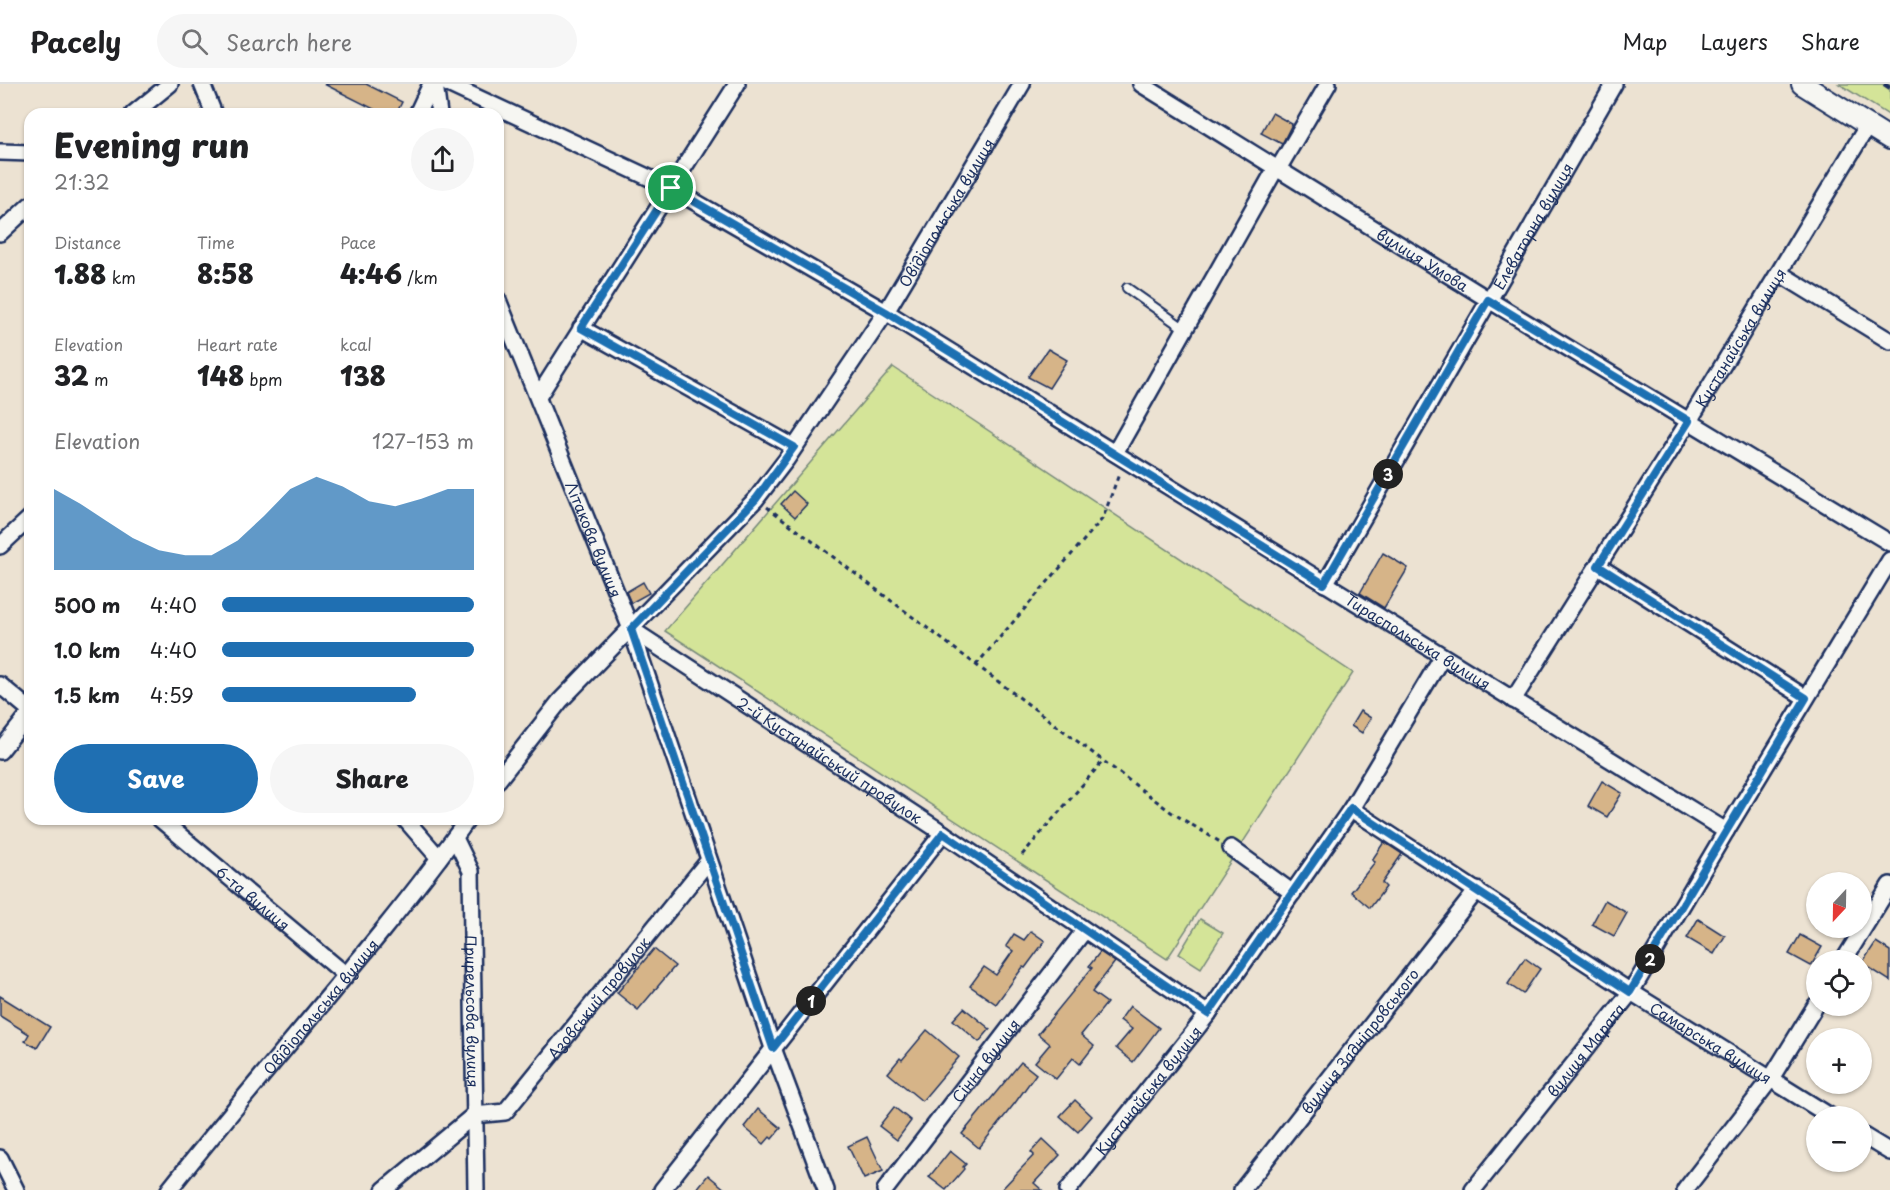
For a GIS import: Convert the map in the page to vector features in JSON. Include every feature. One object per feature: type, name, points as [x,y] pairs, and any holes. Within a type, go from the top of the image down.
[{"type":"street","points":[[140,108],[170,84]]},
{"type":"street","points":[[202,84],[212,108]]},
{"type":"street","points":[[420,108],[433,84]]},
{"type":"street","points":[[433,84],[438,108]]},
{"type":"street","name":"Тираспольська вулиця","points":[[448,84],[499,108]]},
{"type":"street","points":[[538,397],[736,84]]},
{"type":"street","name":"Овідіопольська вулиця","points":[[504,772],[560,701],[756,499],[886,312],[1022,84]]},
{"type":"street","name":"вулиця Умова","points":[[1141,84],[1488,300],[1890,543]]},
{"type":"street","points":[[1120,456],[1185,329],[1328,84]]},
{"type":"street","name":"Елеваторна вулиця","points":[[1324,584],[1614,84]]},
{"type":"street","points":[[1802,84],[1890,139]]},
{"type":"street","name":"Тираспольська вулиця","points":[[504,110],[671,188],[886,312],[1726,831]]},
{"type":"street","name":"Кустанайська вулиця","points":[[1513,700],[1689,421],[1868,125]]},
{"type":"street","points":[[0,152],[24,153]]},
{"type":"street","points":[[0,233],[24,211]]},
{"type":"street","points":[[1779,273],[1890,341]]},
{"type":"street","name":"Літакова вулиця","points":[[504,315],[631,629],[773,1048],[826,1190]]},
{"type":"street","points":[[581,328],[794,447]]},
{"type":"street","points":[[0,546],[24,524]]},
{"type":"street","name":"вулиця Марата","points":[[1473,1190],[1630,992],[1890,560]]},
{"type":"street","points":[[1598,566],[1806,698]]},
{"type":"street","name":"2-й Кустанайський провулок","points":[[631,629],[943,833],[1208,1014]]},
{"type":"street","name":"Кустанайська вулиця","points":[[1068,1190],[1208,1014],[1293,893],[1351,808],[1442,657]]},
{"type":"street","points":[[0,685],[24,707]]},
{"type":"street","points":[[0,751],[24,720]]},
{"type":"street","name":"Самарська вулиця","points":[[1351,808],[1630,992],[1813,1106]]},
{"type":"street","name":"6-та вулиця","points":[[167,825],[346,975]]},
{"type":"street","points":[[410,825],[439,858]]},
{"type":"street","name":"Овідіопольська вулиця","points":[[169,1190],[346,975],[464,825]]},
{"type":"street","points":[[662,1190],[943,833]]},
{"type":"street","name":"Прирельсова вулиця","points":[[455,838],[471,871],[476,1190]]},
{"type":"street","points":[[1231,848],[1293,893]]},
{"type":"street","name":"Азовський провулок","points":[[474,1115],[504,1112],[709,860]]},
{"type":"street","points":[[1850,950],[1890,885]]},
{"type":"street","name":"вулиця Задніпровського","points":[[1242,1190],[1477,890]]},
{"type":"street","name":"Сінна вулиця","points":[[885,1190],[1084,931]]},
{"type":"street","points":[[1684,1190],[1770,1080],[1809,1016]]},
{"type":"street","points":[[384,1190],[474,1115]]},
{"type":"street","points":[[1872,1141],[1890,1152]]},
{"type":"street","points":[[0,1158],[16,1190]]},
{"type":"lane","points":[[1127,288],[1185,329]]},
{"type":"path","points":[[976,665],[1103,518],[1120,456]]},
{"type":"path","points":[[756,499],[1171,812],[1231,848]]},
{"type":"path","points":[[1022,855],[1103,761]]},
{"type":"green space","points":[[1839,84],[1890,84],[1890,116]]},
{"type":"green space","points":[[893,367],[1353,673],[1167,959],[665,631]]},
{"type":"green space","points":[[1200,919],[1223,933],[1201,968],[1179,954]]},
{"type":"building","points":[[324,84],[366,84],[402,102],[399,108],[372,108]]},
{"type":"building","points":[[1272,113],[1292,124],[1282,144],[1261,133]]},
{"type":"building","points":[[1048,349],[1067,360],[1049,388],[1028,377]]},
{"type":"building","points":[[793,491],[807,504],[795,517],[781,504]]},
{"type":"building","points":[[1383,553],[1408,568],[1384,608],[1360,593]]},
{"type":"building","points":[[643,582],[649,593],[631,603],[626,592]]},
{"type":"building","points":[[1360,711],[1371,718],[1362,733],[1351,726]]},
{"type":"building","points":[[1602,781],[1622,793],[1607,817],[1588,806]]},
{"type":"building","points":[[1384,842],[1402,854],[1382,883],[1386,887],[1370,908],[1351,892],[1375,862],[1372,860]]},
{"type":"building","points":[[1605,900],[1627,913],[1614,936],[1592,924]]},
{"type":"building","points":[[1698,919],[1725,936],[1714,954],[1687,938]]},
{"type":"building","points":[[1031,931],[1045,941],[996,1004],[970,986],[984,967],[996,975],[1013,951],[1006,946],[1014,934],[1024,940]]},
{"type":"building","points":[[1800,935],[1822,947],[1820,950],[1806,950],[1806,963],[1789,954]]},
{"type":"building","points":[[1876,942],[1890,951],[1890,981],[1872,969],[1871,950]]},
{"type":"building","points":[[654,949],[675,966],[638,1010],[617,993]]},
{"type":"building","points":[[1100,952],[1115,962],[1092,992],[1107,1003],[1081,1035],[1094,1046],[1080,1064],[1073,1058],[1056,1079],[1035,1062],[1050,1044],[1038,1034],[1092,968],[1089,966]]},
{"type":"building","points":[[1525,958],[1540,969],[1523,994],[1508,984]]},
{"type":"building","points":[[0,996],[50,1027],[37,1048],[25,1041],[29,1034],[0,1016]]},
{"type":"building","points":[[1130,1006],[1159,1028],[1133,1062],[1116,1048],[1132,1029],[1120,1020]]},
{"type":"building","points":[[964,1008],[990,1029],[979,1042],[953,1020]]},
{"type":"building","points":[[927,1030],[959,1057],[922,1101],[888,1073]]},
{"type":"building","points":[[1021,1062],[1036,1074],[979,1148],[962,1134]]},
{"type":"building","points":[[1075,1100],[1092,1116],[1078,1132],[1060,1116]]},
{"type":"building","points":[[894,1107],[911,1121],[897,1140],[879,1126]]},
{"type":"building","points":[[758,1109],[781,1128],[772,1139],[770,1137],[764,1144],[744,1127]]},
{"type":"building","points":[[867,1137],[883,1171],[864,1179],[848,1146]]},
{"type":"building","points":[[1043,1139],[1060,1155],[1034,1183],[1042,1190],[1001,1190],[1034,1155],[1031,1152]]},
{"type":"building","points":[[950,1151],[966,1164],[946,1190],[929,1177]]},
{"type":"building","points":[[708,1175],[726,1190],[696,1190]]},
{"type":"railway","points":[[1884,84],[1890,88]]},
{"type":"route","points":[[671,188],[886,312],[1324,584],[1488,300],[1689,421],[1598,566],[1806,698],[1630,992],[1351,808],[1208,1014],[943,833],[773,1048],[631,629],[756,499],[794,447],[581,328],[671,188]]}]
